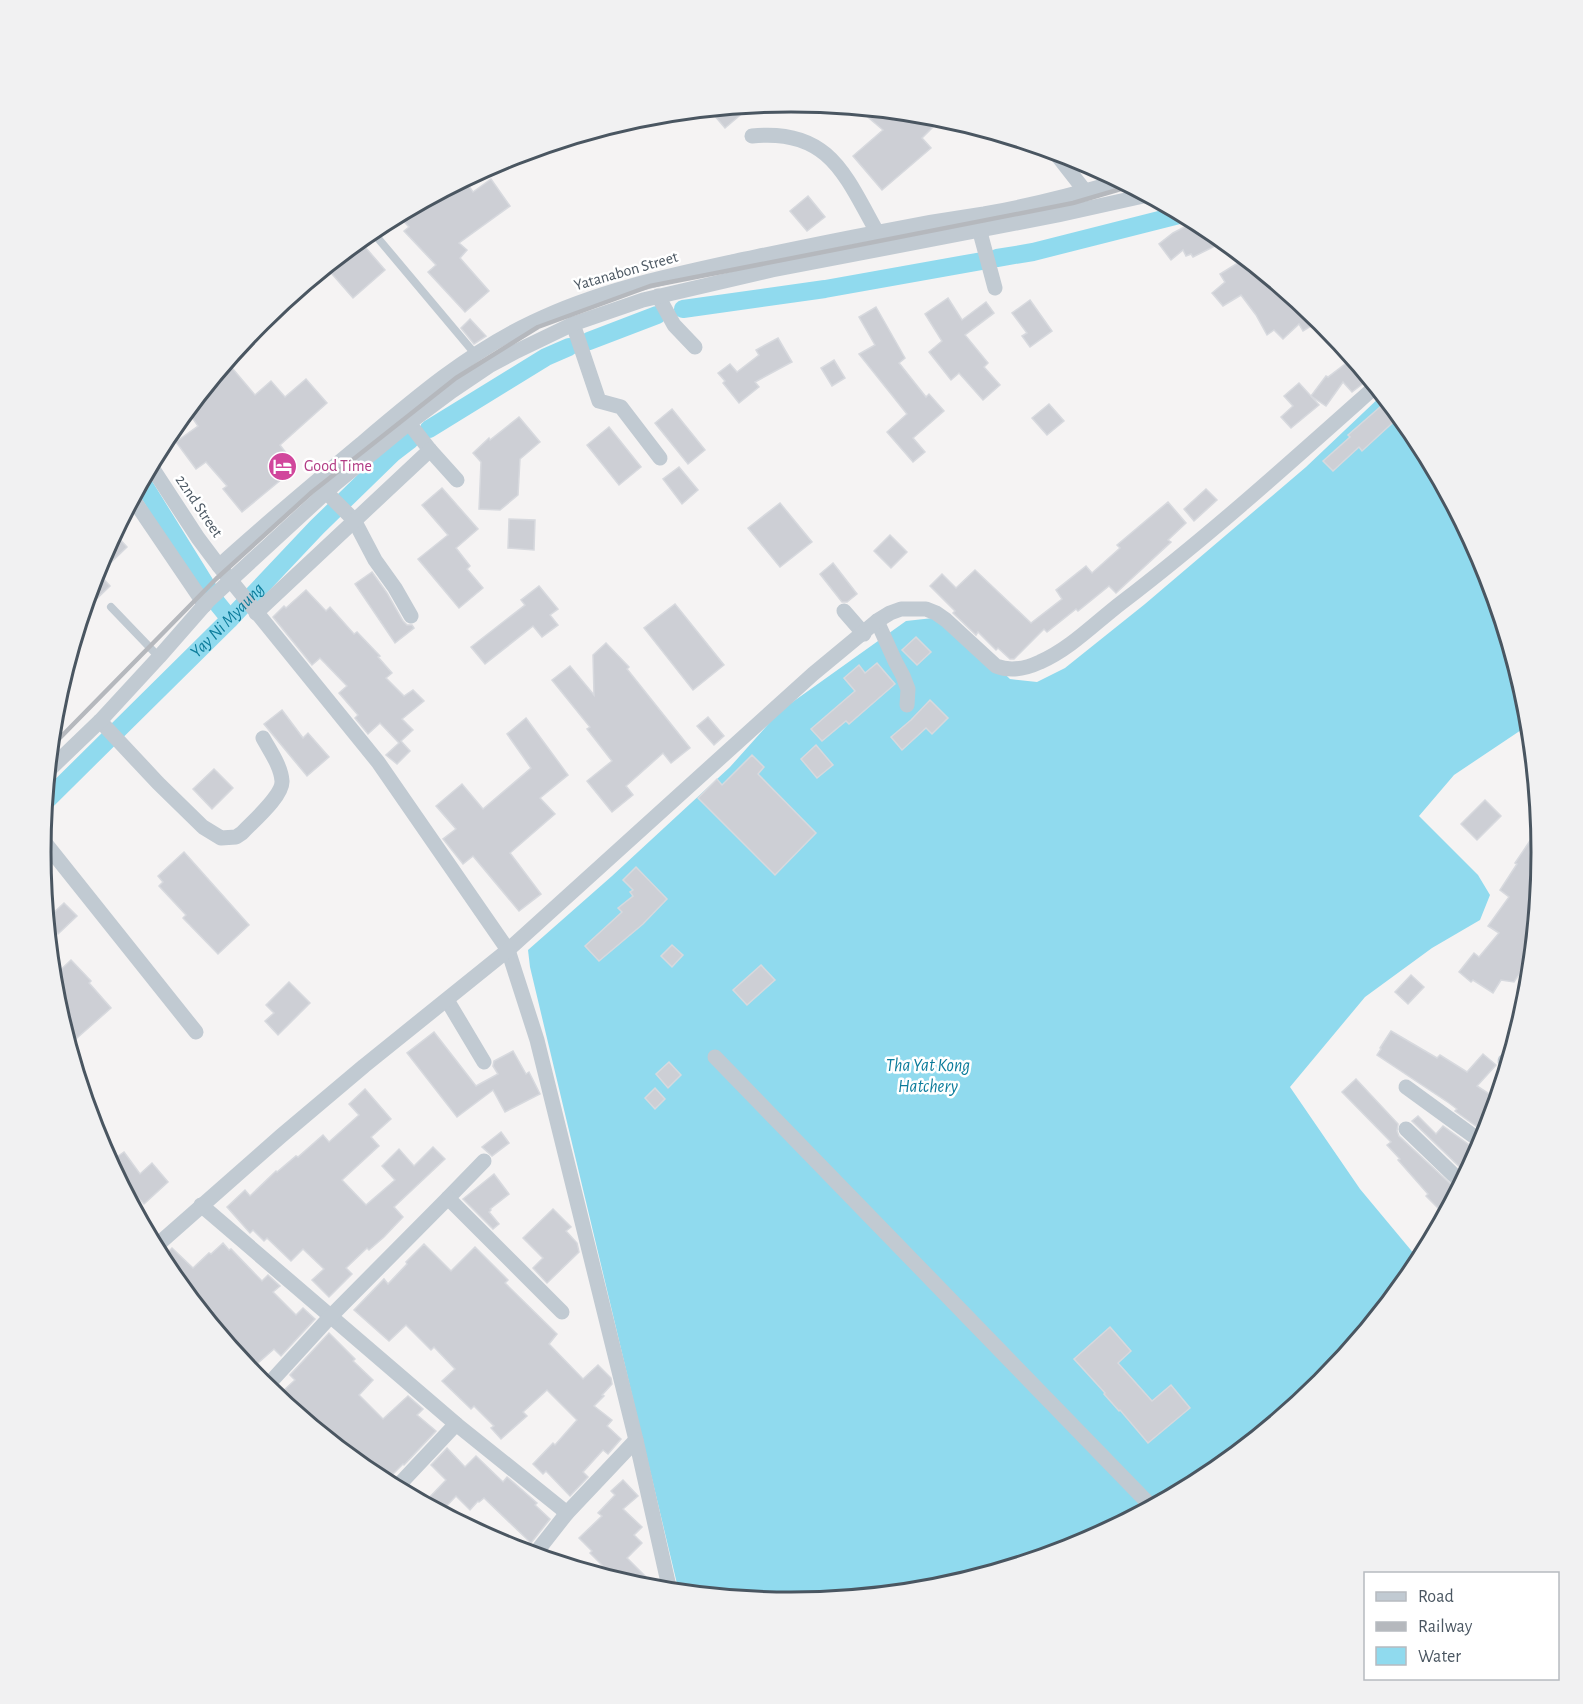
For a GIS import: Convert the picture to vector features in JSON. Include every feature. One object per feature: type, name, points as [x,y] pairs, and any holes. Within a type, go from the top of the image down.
[{"type":"street","points":[[752,136],[766,134],[786,136],[813,145],[823,151],[848,180],[877,232],[882,250]]},
{"type":"street","points":[[1064,164],[1085,191]]},
{"type":"street","name":"Yatanabon Street","points":[[219,566],[405,406],[476,355],[535,321],[586,300],[641,282],[877,232],[978,222],[1041,202],[1110,184]]},
{"type":"street","points":[[254,609],[309,564],[339,505],[411,426],[452,391],[489,366],[573,324],[658,296],[772,270],[882,250],[978,222],[1058,215],[1137,197]]},
{"type":"street","points":[[978,222],[994,288]]},
{"type":"street","points":[[770,254],[772,270]]},
{"type":"street","points":[[658,296],[674,325],[695,347]]},
{"type":"street","points":[[573,324],[599,401],[621,407],[660,458]]},
{"type":"street","points":[[162,1241],[364,1066],[508,950],[813,674],[877,621],[901,609],[926,609],[946,620],[996,666],[1006,670],[1016,670],[1042,662],[1066,647],[1153,579],[1370,391]]},
{"type":"street","points":[[411,426],[457,480]]},
{"type":"street","points":[[56,763],[100,721],[207,603],[339,505],[427,446]]},
{"type":"street","name":"22nd Street","points":[[156,473],[230,585],[254,609],[378,762],[508,950],[537,1040],[636,1440],[668,1581]]},
{"type":"street","points":[[137,505],[207,603]]},
{"type":"street","points":[[339,505],[395,588],[411,616]]},
{"type":"street","points":[[844,610],[864,634]]},
{"type":"street","points":[[877,621],[903,676],[908,690],[908,705]]},
{"type":"street","points":[[100,721],[203,827],[221,838],[236,837],[242,833],[280,790],[282,782],[263,738]]},
{"type":"street","points":[[51,851],[196,1032]]},
{"type":"street","points":[[447,1000],[484,1062]]},
{"type":"street","points":[[715,1058],[1146,1501]]},
{"type":"street","points":[[1406,1087],[1475,1137]]},
{"type":"street","points":[[1406,1129],[1457,1178]]},
{"type":"street","points":[[273,1380],[330,1317],[484,1161]]},
{"type":"street","points":[[448,1198],[562,1312]]},
{"type":"street","points":[[201,1205],[456,1424],[567,1513]]},
{"type":"street","points":[[402,1481],[456,1424]]},
{"type":"street","points":[[540,1548],[567,1513],[636,1440]]},
{"type":"lane","points":[[378,238],[476,355]]},
{"type":"lane","points":[[111,607],[159,657]]},
{"type":"water","name":"Tha Yat Kong Hatchery","points":[[1378,399],[1433,482],[1456,524],[1476,569],[1507,660],[1522,730],[1454,775],[1419,816],[1478,875],[1490,895],[1480,920],[1432,948],[1365,997],[1290,1087],[1360,1189],[1413,1253],[1379,1303],[1348,1340],[1280,1409],[1203,1468],[1119,1516],[1075,1536],[983,1567],[888,1586],[840,1591],[792,1592],[743,1591],[677,1583],[530,967],[528,950],[730,767],[780,711],[906,621],[933,618],[990,660],[1010,679],[1037,682],[1065,668],[1145,604],[1306,467]]},
{"type":"building","points":[[743,113],[725,128],[715,116]]},
{"type":"building","points":[[866,116],[934,126],[922,138],[931,148],[882,190],[853,156],[883,130]]},
{"type":"building","points":[[491,179],[510,206],[459,243],[467,250],[460,258],[489,291],[465,312],[428,272],[436,265],[404,231],[409,227],[404,221],[421,211],[469,186],[473,192]]},
{"type":"building","points":[[808,196],[825,217],[807,231],[790,211]]},
{"type":"building","points":[[1187,226],[1216,246],[1193,257],[1191,254],[1186,256],[1183,250],[1171,260],[1159,244]]},
{"type":"building","points":[[365,247],[385,270],[353,298],[331,273]]},
{"type":"building","points":[[1239,263],[1280,295],[1312,325],[1303,331],[1299,324],[1283,339],[1274,330],[1267,335],[1241,295],[1223,306],[1212,293],[1225,282],[1220,274]]},
{"type":"building","points":[[948,298],[962,320],[986,302],[994,313],[965,335],[988,363],[984,367],[1000,385],[983,400],[959,373],[951,380],[929,352],[942,341],[925,314]]},
{"type":"building","points":[[1030,300],[1052,331],[1030,347],[1022,336],[1027,333],[1012,313]]},
{"type":"building","points":[[876,307],[905,358],[899,363],[926,397],[929,394],[944,411],[913,438],[925,452],[913,462],[887,432],[907,414],[859,354],[875,345],[859,317]]},
{"type":"building","points":[[470,319],[486,336],[474,344],[461,328]]},
{"type":"building","points":[[778,338],[792,362],[755,382],[759,387],[739,403],[718,373],[730,364],[737,372],[759,355],[756,350]]},
{"type":"building","points":[[834,360],[845,378],[832,386],[821,368]]},
{"type":"building","points":[[1347,363],[1364,383],[1352,392],[1343,382],[1326,406],[1311,396],[1326,376],[1328,377]]},
{"type":"building","points":[[232,368],[255,395],[271,381],[285,397],[306,379],[327,403],[280,445],[293,462],[278,474],[282,479],[242,512],[223,489],[227,486],[206,462],[196,469],[176,442],[198,426],[192,418]]},
{"type":"building","points":[[1299,383],[1319,405],[1291,428],[1281,417],[1293,406],[1284,396]]},
{"type":"building","points":[[1049,404],[1064,421],[1047,435],[1032,418]]},
{"type":"building","points":[[1382,405],[1394,422],[1362,451],[1359,447],[1333,471],[1323,461],[1350,437],[1348,435]]},
{"type":"building","points":[[672,409],[705,450],[688,464],[655,423]]},
{"type":"building","points":[[519,417],[540,442],[520,459],[518,495],[500,510],[479,509],[481,462],[473,453],[489,438],[490,440]]},
{"type":"building","points":[[609,427],[641,467],[619,485],[587,445]]},
{"type":"building","points":[[679,467],[698,490],[682,504],[663,479]]},
{"type":"building","points":[[442,488],[478,529],[456,548],[470,566],[467,569],[483,588],[459,608],[418,559],[448,535],[422,505]]},
{"type":"building","points":[[1206,489],[1217,500],[1194,521],[1184,509]]},
{"type":"building","points":[[1168,502],[1186,523],[1168,540],[1171,542],[1116,593],[1109,586],[1047,632],[1044,629],[1014,659],[1010,659],[998,648],[996,650],[978,632],[976,635],[930,586],[942,574],[956,588],[975,570],[1031,623],[1062,599],[1056,590],[1086,566],[1092,573],[1120,548],[1117,545]]},
{"type":"building","points":[[780,503],[812,542],[780,567],[748,528]]},
{"type":"building","points":[[509,519],[535,520],[534,550],[508,548]]},
{"type":"building","points":[[890,535],[907,552],[891,568],[874,551]]},
{"type":"building","points":[[120,540],[127,547],[109,564]]},
{"type":"building","points":[[833,563],[857,594],[847,602],[842,602],[820,574]]},
{"type":"building","points":[[372,572],[403,621],[414,628],[395,643],[355,584]]},
{"type":"building","points":[[103,579],[110,586],[95,600]]},
{"type":"building","points":[[539,586],[558,609],[550,615],[558,625],[542,637],[533,626],[485,664],[471,647],[525,605],[521,600]]},
{"type":"building","points":[[306,590],[326,611],[330,607],[354,634],[357,632],[380,656],[378,657],[392,673],[386,678],[404,696],[413,690],[424,701],[402,719],[413,730],[401,741],[410,751],[397,764],[386,755],[399,743],[380,723],[368,734],[355,718],[358,715],[339,693],[347,686],[320,658],[312,665],[273,617]]},
{"type":"building","points":[[675,604],[724,665],[693,690],[644,628]]},
{"type":"building","points":[[916,637],[931,652],[917,665],[902,650]]},
{"type":"building","points":[[606,643],[629,667],[627,669],[690,748],[671,763],[663,753],[626,786],[633,795],[612,812],[587,781],[612,761],[587,729],[590,727],[552,680],[570,666],[594,695],[593,655]]},
{"type":"building","points":[[877,663],[895,684],[849,724],[846,721],[822,741],[811,729],[855,691],[844,678],[859,665],[865,673]]},
{"type":"building","points":[[930,700],[948,718],[932,734],[926,728],[902,750],[891,737]]},
{"type":"building","points":[[282,710],[303,738],[308,733],[329,757],[307,776],[264,724]]},
{"type":"building","points":[[708,717],[724,736],[714,745],[697,726]]},
{"type":"building","points":[[526,718],[568,775],[540,798],[555,814],[510,853],[541,894],[519,911],[473,856],[463,864],[443,839],[456,829],[436,806],[462,784],[483,809],[531,768],[507,734]]},
{"type":"building","points":[[816,745],[833,765],[817,778],[801,759]]},
{"type":"building","points":[[752,755],[764,767],[758,774],[816,833],[775,875],[698,798],[717,779],[722,785]]},
{"type":"building","points":[[214,769],[233,788],[212,809],[193,789]]},
{"type":"building","points":[[1485,800],[1501,816],[1477,840],[1461,824]]},
{"type":"building","points":[[1531,839],[1530,900],[1523,969],[1514,982],[1501,980],[1493,993],[1473,980],[1471,982],[1459,972],[1474,953],[1479,957],[1499,933],[1488,926],[1509,897],[1500,890],[1517,864],[1515,863]]},
{"type":"building","points":[[184,852],[249,925],[218,954],[183,918],[186,915],[159,886],[163,882],[158,876]]},
{"type":"building","points":[[636,867],[667,899],[643,924],[599,961],[585,946],[622,912],[618,908],[633,896],[630,892],[633,890],[623,880]]},
{"type":"building","points":[[64,903],[77,916],[58,934],[56,932],[54,912]]},
{"type":"building","points":[[672,945],[683,955],[672,967],[661,956]]},
{"type":"building","points":[[71,960],[91,981],[89,983],[111,1008],[75,1040],[65,996],[61,970]]},
{"type":"building","points":[[761,965],[775,980],[747,1005],[733,990]]},
{"type":"building","points":[[1411,975],[1424,987],[1408,1004],[1395,992]]},
{"type":"building","points":[[289,982],[310,1003],[278,1035],[265,1021],[274,1013],[266,1005]]},
{"type":"building","points":[[1391,1031],[1437,1058],[1440,1055],[1467,1072],[1483,1054],[1496,1065],[1477,1086],[1491,1095],[1479,1128],[1455,1111],[1457,1109],[1449,1103],[1377,1055]]},
{"type":"building","points":[[434,1032],[476,1086],[498,1074],[493,1066],[494,1061],[513,1051],[526,1074],[529,1072],[540,1094],[505,1112],[493,1090],[457,1117],[407,1053]]},
{"type":"building","points":[[669,1062],[681,1075],[668,1088],[656,1074]]},
{"type":"building","points":[[1356,1079],[1398,1124],[1399,1136],[1453,1186],[1440,1210],[1426,1196],[1428,1194],[1387,1145],[1391,1142],[1342,1092]]},
{"type":"building","points":[[655,1088],[665,1099],[655,1109],[645,1098]]},
{"type":"building","points":[[365,1089],[391,1119],[371,1137],[379,1146],[342,1180],[366,1205],[395,1180],[382,1166],[399,1149],[414,1166],[433,1147],[445,1159],[394,1207],[403,1217],[384,1237],[369,1250],[367,1248],[346,1268],[352,1274],[329,1297],[312,1280],[324,1269],[303,1249],[291,1261],[267,1238],[264,1241],[253,1230],[250,1233],[227,1207],[245,1190],[250,1196],[276,1171],[296,1156],[298,1157],[323,1135],[329,1142],[359,1115],[349,1104]]},
{"type":"building","points":[[1418,1116],[1436,1134],[1443,1126],[1471,1146],[1461,1168],[1412,1121]]},
{"type":"building","points":[[501,1132],[509,1143],[492,1156],[482,1147]]},
{"type":"building","points":[[124,1152],[140,1174],[152,1163],[168,1182],[144,1204],[134,1193],[117,1157]]},
{"type":"building","points":[[494,1174],[509,1194],[490,1209],[489,1212],[499,1224],[493,1229],[463,1199]]},
{"type":"building","points":[[553,1209],[571,1227],[566,1231],[577,1243],[579,1252],[547,1283],[533,1268],[543,1258],[523,1238]]},
{"type":"building","points":[[223,1243],[262,1281],[268,1275],[280,1286],[273,1292],[296,1315],[303,1308],[315,1319],[281,1356],[274,1349],[257,1364],[203,1302],[169,1251],[172,1248],[193,1268],[209,1253],[211,1254]]},
{"type":"building","points":[[424,1244],[451,1271],[475,1247],[508,1280],[505,1283],[557,1334],[549,1344],[583,1379],[598,1365],[611,1378],[612,1384],[594,1406],[612,1420],[607,1426],[621,1439],[608,1454],[603,1450],[583,1472],[588,1477],[570,1496],[546,1471],[543,1474],[533,1464],[553,1443],[555,1445],[577,1420],[547,1390],[523,1412],[527,1416],[501,1439],[491,1428],[494,1426],[474,1406],[471,1409],[442,1381],[455,1369],[434,1347],[431,1350],[406,1325],[389,1341],[354,1310],[384,1279],[388,1284]]},
{"type":"building","points":[[1110,1327],[1131,1351],[1118,1363],[1152,1401],[1171,1385],[1190,1408],[1148,1443],[1074,1359]]},
{"type":"building","points":[[329,1333],[373,1380],[359,1395],[383,1419],[408,1396],[423,1409],[417,1415],[436,1431],[392,1475],[341,1439],[284,1391],[295,1380],[290,1375]]},
{"type":"building","points":[[447,1448],[465,1467],[476,1456],[503,1482],[507,1477],[537,1503],[535,1505],[550,1519],[531,1543],[484,1498],[470,1510],[456,1496],[446,1506],[429,1497],[446,1480],[431,1465]]},
{"type":"building","points":[[623,1480],[638,1496],[623,1509],[642,1527],[634,1535],[642,1543],[627,1558],[647,1578],[605,1568],[579,1538],[602,1516],[598,1513],[615,1495],[611,1491]]},
{"type":"waterway","points":[[997,258],[1033,252],[1172,217]]},
{"type":"waterway","points":[[683,309],[825,289],[982,261]]},
{"type":"waterway","points":[[589,341],[657,315]]},
{"type":"waterway","name":"Yay Ni Myaung","points":[[429,429],[546,357],[569,347]]},
{"type":"waterway","name":"Yay Ni Myaung","points":[[54,793],[230,619],[317,527],[393,453],[410,440]]},
{"type":"waterway","points":[[146,489],[217,603],[230,619]]},
{"type":"railway","points":[[60,738],[216,579],[312,492],[456,378],[538,327],[650,286],[1073,203],[1121,189]]},
{"type":"place","name":"Good Time","points":[[283,466]]}]
